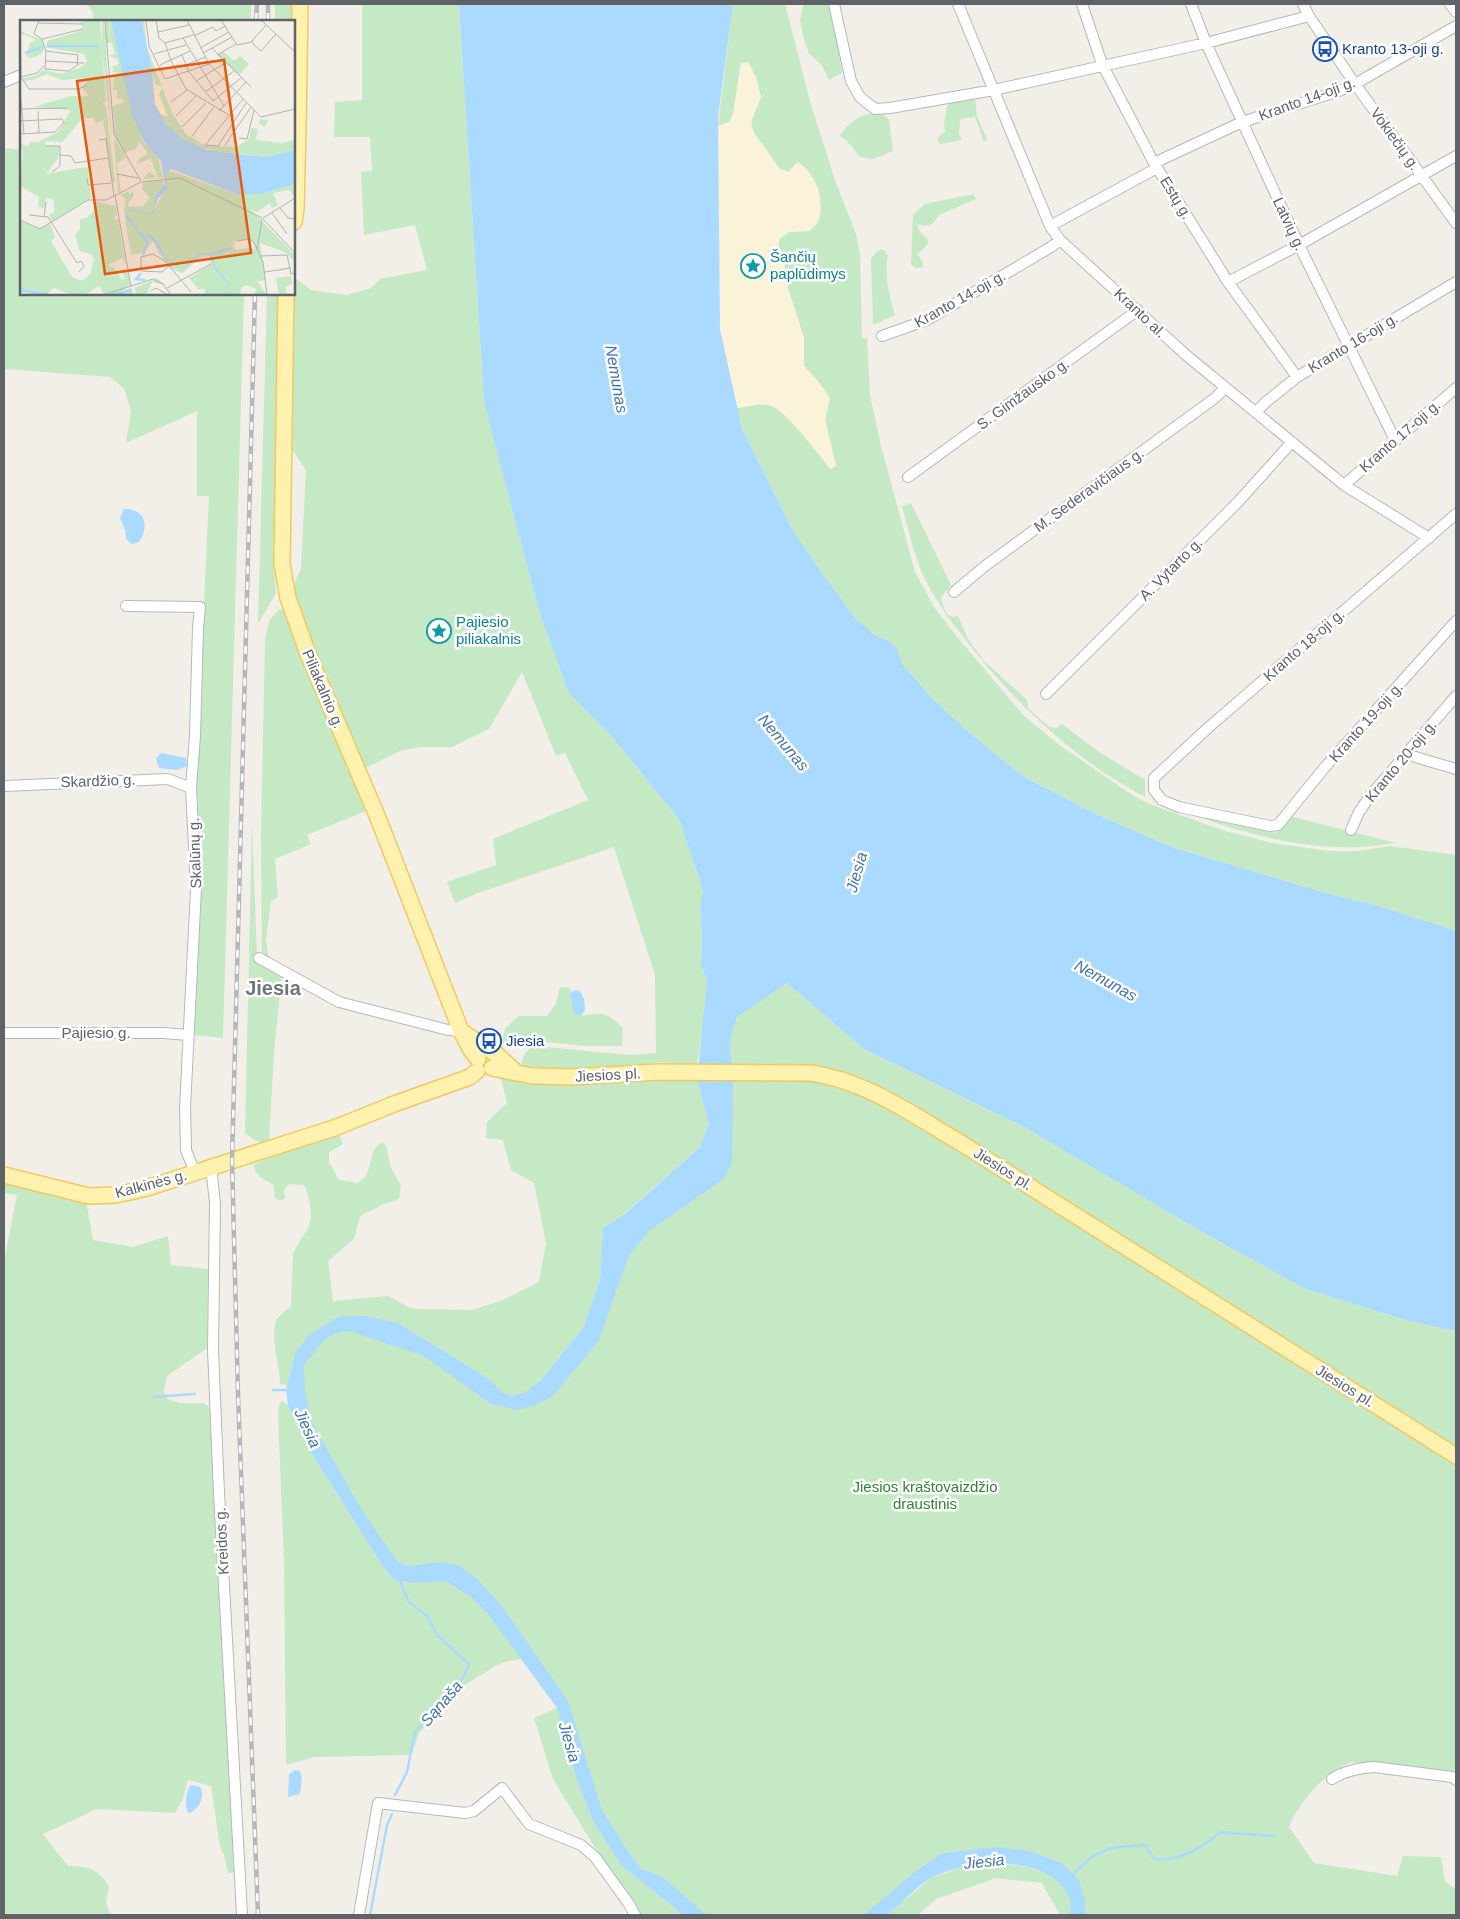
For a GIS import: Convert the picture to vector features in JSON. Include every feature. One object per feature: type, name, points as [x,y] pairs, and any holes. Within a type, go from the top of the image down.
[{"type":"main road","points":[[295,200],[300,4]]},
{"type":"main road","name":"Piliakalnio g.","points":[[286,295],[282,530],[284,583],[308,654],[378,818],[461,1031],[478,1065]]},
{"type":"main road","points":[[461,1031],[496,1054],[517,1073]]},
{"type":"main road","points":[[211,1167],[337,1127],[470,1077],[478,1065]]},
{"type":"main road","name":"Jiesios pl.","points":[[478,1065],[482,1074],[487,1074],[492,1068],[533,1076],[572,1078],[658,1072],[810,1073],[854,1084],[908,1112],[1030,1186],[1456,1456]]},
{"type":"main road","name":"Kalkinės g.","points":[[4,1175],[89,1196],[116,1195],[144,1189],[211,1167]]},
{"type":"street","points":[[834,4],[851,81],[860,97],[875,109],[994,90],[1102,64],[1206,43],[1309,16]]},
{"type":"street","name":"Kranto al.","points":[[958,4],[1050,226],[1060,240],[1186,356],[1344,485],[1429,538]]},
{"type":"street","name":"Estų g.","points":[[1082,4],[1102,64],[1155,166],[1228,282],[1298,378]]},
{"type":"street","name":"Latvių g.","points":[[1191,4],[1206,43],[1299,245],[1395,440]]},
{"type":"street","name":"Vokiečių g.","points":[[1303,4],[1309,16],[1355,84],[1456,223]]},
{"type":"street","points":[[1450,4],[1456,12]]},
{"type":"street","name":"Kranto 14-oji g.","points":[[1050,226],[1155,166],[1242,122],[1339,91],[1355,84],[1456,26]]},
{"type":"street","points":[[4,82],[20,74]]},
{"type":"street","points":[[1228,282],[1299,245],[1456,156]]},
{"type":"street","name":"Kranto 14-oji g.","points":[[882,336],[926,320],[1060,240]]},
{"type":"street","name":"Kranto 16-oji g.","points":[[1256,412],[1298,378],[1456,282]]},
{"type":"street","name":"S. Gimžausko g.","points":[[908,477],[1138,310]]},
{"type":"street","name":"M. Sederavičiaus g.","points":[[954,592],[984,566],[1215,398],[1225,388]]},
{"type":"street","name":"Kranto 17-oji g.","points":[[1344,485],[1456,388]]},
{"type":"street","name":"A. Vytarto g.","points":[[1046,694],[1237,503],[1292,442]]},
{"type":"street","name":"Kranto 18-oji g.","points":[[1278,825],[1270,826],[1179,807],[1162,800],[1156,794],[1154,778],[1208,727],[1456,514]]},
{"type":"street","name":"Skalūnų g.","points":[[126,606],[200,607],[196,736],[191,788],[196,889],[184,1134],[186,1150],[195,1173]]},
{"type":"street","name":"Kranto 19-oji g.","points":[[1278,825],[1325,767],[1456,621]]},
{"type":"street","name":"Kranto 20-oji g.","points":[[1351,830],[1359,812],[1370,796],[1456,696]]},
{"type":"street","points":[[1408,752],[1415,757],[1456,769]]},
{"type":"street","name":"Skardžio g.","points":[[4,786],[168,779],[191,788]]},
{"type":"street","points":[[259,958],[339,1002],[448,1030],[461,1031]]},
{"type":"street","name":"Pajiesio g.","points":[[4,1033],[155,1033],[188,1035]]},
{"type":"street","name":"Kreidos g.","points":[[211,1167],[215,1204],[213,1350],[242,1915]]},
{"type":"street","points":[[1332,1779],[1342,1773],[1374,1767],[1452,1777],[1456,1780]]},
{"type":"street","points":[[359,1915],[378,1803],[465,1813],[474,1811],[502,1788],[529,1824],[580,1845],[594,1857],[635,1915]]},
{"type":"green space","points":[[87,4],[251,4],[251,20],[93,20],[93,13]]},
{"type":"green space","points":[[275,4],[292,4],[292,20],[275,20]]},
{"type":"green space","points":[[362,4],[459,4],[484,401],[540,614],[569,692],[608,732],[679,819],[703,890],[700,907],[702,934],[701,965],[707,980],[703,1027],[697,1064],[658,1062],[618,1068],[565,1072],[526,1069],[522,1065],[525,1053],[535,1046],[630,1055],[656,1053],[655,975],[614,847],[478,893],[455,903],[447,882],[496,865],[493,839],[588,800],[565,753],[556,756],[522,672],[489,729],[452,747],[420,747],[400,751],[363,769],[310,645],[293,595],[296,579],[301,569],[306,470],[289,445],[295,278],[311,290],[347,295],[371,288],[380,279],[427,270],[415,225],[364,235],[361,172],[372,171],[370,137],[334,137],[335,102],[362,100]]},
{"type":"green space","points":[[733,4],[785,4],[811,105],[835,180],[856,234],[860,255],[862,338],[867,338],[870,395],[880,442],[915,572],[934,607],[958,638],[1024,716],[1058,744],[1129,793],[1149,804],[1225,831],[1272,843],[1329,851],[1357,851],[1391,846],[1456,855],[1456,931],[1379,906],[1329,894],[1174,848],[1098,815],[1024,777],[967,731],[932,698],[902,664],[892,643],[873,634],[856,619],[792,529],[742,429],[737,408],[764,404],[772,406],[786,416],[830,469],[836,466],[825,420],[830,398],[804,366],[804,338],[784,276],[786,257],[778,246],[780,238],[789,232],[810,231],[819,208],[819,193],[811,175],[802,166],[797,163],[789,172],[780,169],[754,133],[751,122],[761,96],[741,63],[733,114],[729,122],[718,126]]},
{"type":"green space","points":[[804,4],[832,4],[842,73],[829,80],[821,64],[809,54],[803,36],[800,18]]},
{"type":"green space","points":[[975,96],[977,116],[987,139],[984,142],[975,117],[960,119],[959,133],[962,140],[940,144],[937,140],[945,132],[944,124],[947,106]]},
{"type":"green space","points":[[872,113],[884,115],[889,120],[893,151],[873,159],[860,157],[848,142],[840,136],[854,121]]},
{"type":"green space","points":[[4,148],[20,150],[20,295],[244,295],[223,1038],[194,1035],[201,883],[196,771],[209,496],[197,496],[197,411],[126,443],[131,411],[124,389],[110,377],[4,369]]},
{"type":"green space","points":[[974,194],[976,199],[939,215],[932,224],[925,226],[917,224],[920,232],[927,238],[928,243],[917,254],[922,260],[923,265],[921,268],[915,268],[911,264],[913,214],[925,204]]},
{"type":"green space","points":[[882,249],[888,255],[887,278],[895,315],[873,325],[871,259],[877,251]]},
{"type":"green space","points":[[267,295],[281,295],[273,563],[276,593],[258,624]]},
{"type":"green space","points":[[911,503],[951,585],[941,597],[944,608],[951,616],[958,616],[968,639],[984,661],[1027,700],[1028,708],[1049,727],[1057,728],[1062,724],[1096,750],[1145,780],[1145,797],[1094,766],[1047,728],[1004,685],[965,639],[939,603],[921,571],[902,506]]},
{"type":"green space","points":[[279,609],[286,611],[368,810],[307,835],[311,844],[275,859],[278,897],[271,901],[266,939],[269,961],[262,955],[261,835],[265,639],[269,621]]},
{"type":"green space","points":[[1171,807],[1275,833],[1278,832],[1289,816],[1396,843],[1363,847],[1310,845],[1239,830]]},
{"type":"green space","points":[[252,823],[257,957],[282,975],[274,1051],[269,1143],[256,1140],[245,1133]]},
{"type":"green space","name":"Jiesios kraštovaizdžio draustinis","points":[[787,983],[864,1049],[1026,1128],[1190,1225],[1303,1288],[1405,1320],[1456,1331],[1456,1776],[1351,1762],[1331,1774],[1314,1789],[1300,1807],[1289,1827],[1314,1863],[1397,1876],[1403,1856],[1441,1857],[1445,1881],[1456,1888],[1456,1915],[1076,1915],[1067,1881],[1009,1858],[937,1868],[875,1915],[697,1915],[634,1869],[596,1813],[560,1705],[479,1594],[453,1578],[398,1575],[298,1412],[301,1362],[336,1326],[388,1329],[493,1400],[524,1402],[574,1361],[615,1260],[712,1162],[716,1026]]},
{"type":"green space","points":[[560,987],[568,987],[571,991],[570,993],[578,1015],[602,1014],[610,1017],[623,1028],[622,1046],[585,1046],[528,1040],[523,1042],[519,1049],[502,1042],[505,1029],[518,1016],[547,1016],[556,1004]]},
{"type":"green space","points":[[501,1079],[560,1084],[697,1080],[709,1123],[700,1147],[626,1212],[603,1228],[600,1280],[583,1328],[542,1379],[526,1393],[513,1396],[503,1393],[489,1379],[398,1323],[366,1316],[295,1353],[287,1385],[280,1384],[274,1338],[275,1324],[279,1316],[291,1307],[293,1255],[307,1230],[311,1218],[311,1210],[304,1185],[289,1184],[284,1190],[285,1197],[283,1200],[278,1200],[275,1198],[273,1184],[258,1175],[254,1165],[338,1130],[343,1144],[329,1152],[329,1162],[339,1180],[357,1183],[363,1179],[369,1169],[375,1148],[383,1143],[386,1146],[391,1168],[401,1185],[399,1199],[386,1203],[360,1216],[354,1239],[328,1261],[333,1301],[388,1296],[408,1307],[416,1309],[472,1310],[503,1300],[539,1282],[546,1243],[534,1183],[511,1170],[503,1140],[486,1138],[487,1122],[507,1103]]},
{"type":"green space","points":[[4,1180],[86,1200],[93,1240],[133,1247],[168,1236],[171,1265],[208,1269],[207,1348],[167,1376],[164,1391],[167,1399],[180,1403],[204,1403],[210,1408],[221,1585],[234,1872],[228,1873],[220,1847],[211,1786],[188,1780],[182,1801],[175,1813],[97,1809],[43,1834],[68,1866],[87,1868],[96,1872],[105,1880],[109,1886],[106,1903],[111,1915],[4,1915],[4,1262],[17,1195],[4,1193]]},
{"type":"green space","points":[[282,1401],[288,1405],[311,1452],[383,1567],[394,1580],[414,1583],[445,1581],[471,1597],[488,1614],[523,1659],[497,1665],[465,1685],[419,1733],[411,1755],[314,1757],[286,1765],[284,1562],[278,1415],[279,1405]]},
{"type":"green space","points":[[557,1708],[577,1781],[594,1823],[621,1865],[683,1915],[636,1915],[553,1779],[534,1718]]},
{"type":"green space","points":[[992,1864],[1026,1867],[1048,1875],[1065,1889],[1070,1899],[1070,1915],[1060,1915],[1042,1883],[996,1878],[936,1899],[918,1915],[887,1915],[931,1878],[960,1868]]},
{"type":"sand","name":"Šančių paplūdimys","points":[[748,62],[756,77],[761,97],[751,122],[754,133],[780,169],[789,172],[797,162],[803,166],[814,179],[820,197],[821,206],[818,222],[810,231],[789,232],[780,238],[778,246],[786,257],[784,276],[804,338],[804,366],[830,398],[825,420],[836,466],[830,469],[786,416],[772,406],[764,404],[737,408],[720,329],[718,126],[729,122],[733,114],[741,63]]},
{"type":"water","name":"Nemunas","points":[[459,4],[733,4],[718,117],[720,329],[742,429],[792,529],[856,619],[873,634],[892,643],[897,649],[902,664],[932,698],[967,731],[1024,777],[1098,815],[1174,848],[1329,894],[1379,906],[1456,931],[1456,1331],[1405,1320],[1303,1288],[1190,1225],[1026,1128],[864,1049],[787,983],[737,1017],[732,1030],[730,1048],[733,1080],[732,1160],[725,1178],[649,1231],[629,1255],[599,1340],[553,1396],[536,1405],[518,1410],[491,1404],[424,1356],[349,1331],[337,1333],[324,1340],[304,1365],[305,1393],[312,1423],[363,1512],[397,1561],[407,1566],[440,1562],[458,1565],[476,1578],[501,1605],[568,1701],[602,1810],[625,1847],[641,1869],[663,1877],[706,1915],[683,1915],[621,1865],[594,1823],[577,1781],[557,1708],[488,1614],[471,1597],[445,1581],[414,1583],[394,1580],[383,1567],[311,1452],[288,1405],[286,1390],[295,1353],[310,1334],[340,1316],[366,1316],[398,1323],[489,1379],[503,1393],[513,1396],[526,1392],[542,1379],[583,1328],[600,1280],[603,1228],[627,1212],[700,1147],[709,1123],[697,1080],[707,980],[701,965],[702,934],[700,907],[703,890],[679,819],[608,732],[569,693],[540,614],[484,401]]},
{"type":"water","points":[[124,509],[137,512],[144,520],[144,530],[139,542],[132,544],[126,539],[125,530],[120,518]]},
{"type":"water","points":[[161,753],[186,758],[187,766],[178,770],[159,768],[156,759]]},
{"type":"water","points":[[575,990],[580,991],[584,999],[585,1010],[581,1016],[574,1014],[570,993]]},
{"type":"water","points":[[295,1770],[300,1771],[302,1777],[300,1794],[288,1797],[289,1774]]},
{"type":"water","points":[[191,1785],[200,1787],[202,1794],[198,1806],[195,1810],[188,1813],[186,1798]]},
{"type":"water","points":[[997,1847],[1029,1851],[1062,1863],[1079,1880],[1085,1901],[1085,1915],[1070,1915],[1070,1900],[1061,1885],[1047,1874],[1028,1867],[1008,1864],[986,1864],[965,1867],[931,1878],[920,1885],[887,1915],[864,1915],[916,1871],[943,1853]]},
{"type":"waterway","points":[[273,1390],[287,1390]]},
{"type":"waterway","points":[[153,1397],[195,1394]]},
{"type":"waterway","name":"Sąnaša","points":[[395,1795],[407,1772],[415,1732],[465,1675],[469,1664],[438,1636],[426,1615],[409,1602],[399,1579]]},
{"type":"waterway","name":"Sąnaša","points":[[370,1915],[387,1825],[392,1814]]},
{"type":"waterway","points":[[1073,1875],[1089,1859],[1105,1850],[1113,1848],[1145,1845],[1154,1859],[1164,1859],[1190,1853],[1221,1832],[1273,1836]]},
{"type":"railway","points":[[256,20],[257,4]]},
{"type":"railway","points":[[268,4],[268,20]]},
{"type":"railway","points":[[255,295],[232,1160],[238,1394],[258,1915]]},
{"type":"place","name":"Kranto 13-oji g.","points":[[1325,49]]},
{"type":"place","name":"Šančių paplūdimys","points":[[753,266]]},
{"type":"place","name":"Pajiesio piliakalnis","points":[[439,631]]},
{"type":"place","name":"Jiesia","points":[[489,1041]]},
{"type":"district","name":"Jiesia","points":[[273,988]]}]
